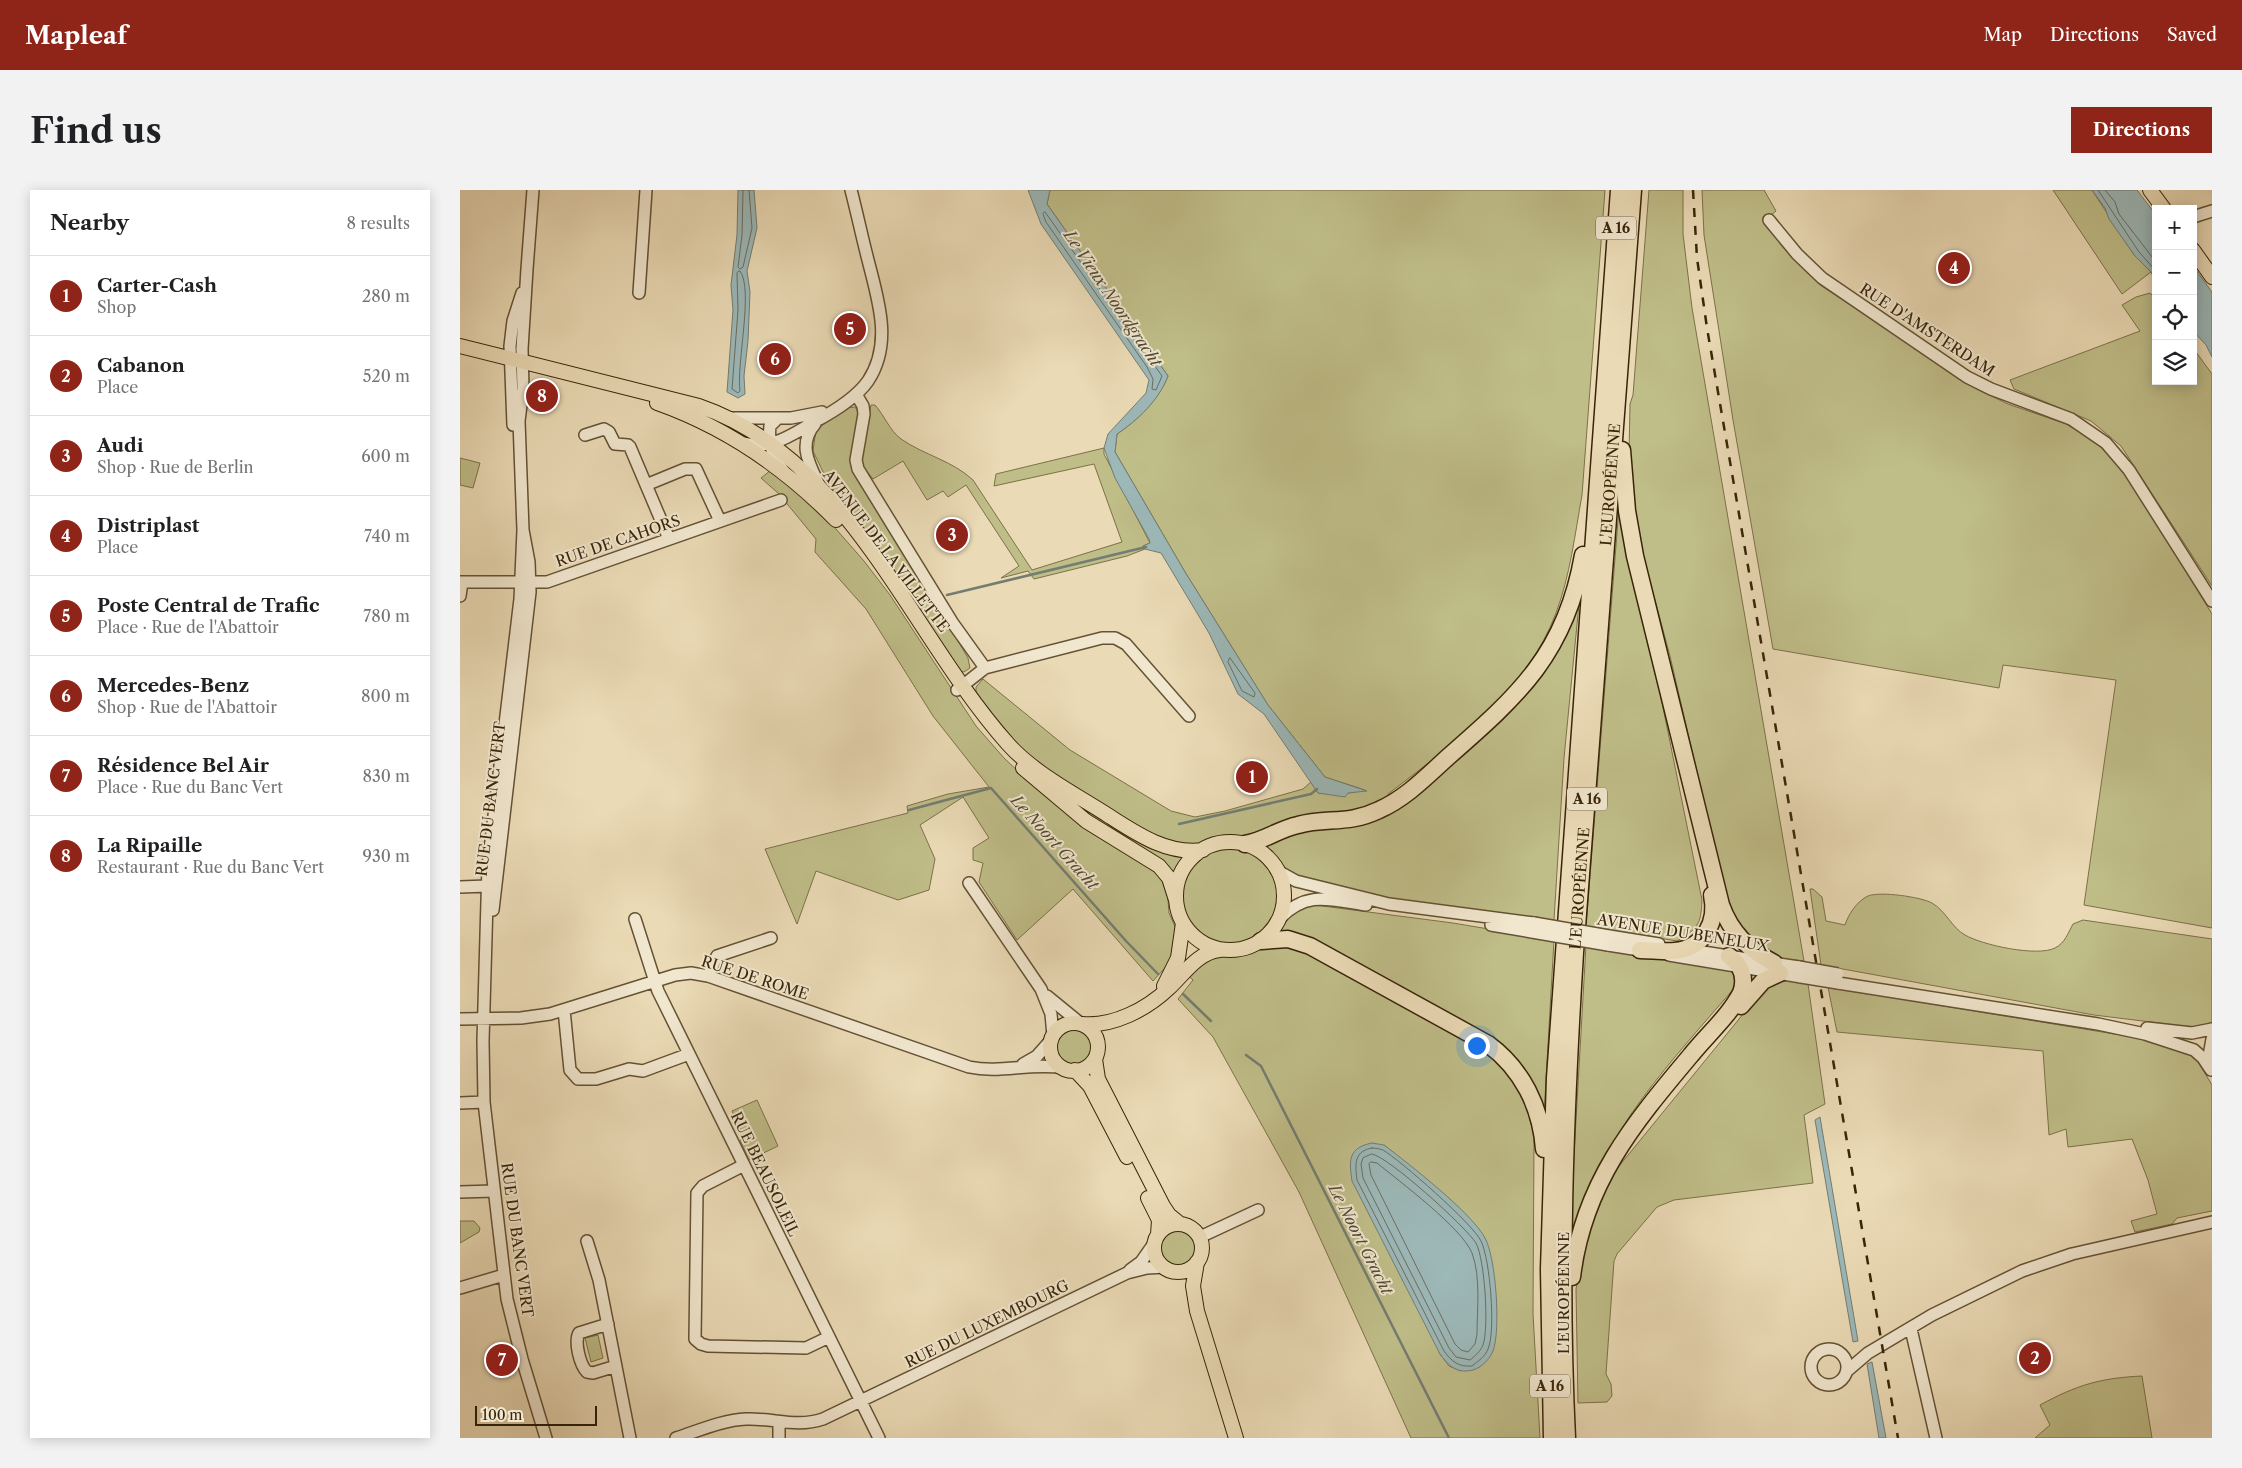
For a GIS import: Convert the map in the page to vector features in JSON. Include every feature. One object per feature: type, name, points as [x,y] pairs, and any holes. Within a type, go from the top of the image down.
[{"type":"highway","name":"L'EUROPÉENNE","points":[[1552,1438],[1549,1333],[1551,1158],[1560,984],[1619,190]]},
{"type":"highway","name":"L'EUROPÉENNE","points":[[1568,1438],[1563,1231],[1569,1051],[1633,190]]},
{"type":"highway","points":[[1602,1176],[1621,1149],[1752,992],[1777,968],[1745,944],[1725,915],[1633,547],[1623,473],[1622,416],[1633,190]]},
{"type":"highway","points":[[1245,844],[1260,841],[1296,825],[1349,820],[1370,814],[1391,804],[1504,708],[1527,683],[1543,660],[1568,609],[1584,551],[1597,401],[1613,266]]},
{"type":"highway","points":[[1640,950],[1672,951],[1685,949],[1706,935],[1712,922],[1714,910],[1690,803],[1673,713]]},
{"type":"highway","points":[[1261,940],[1288,939],[1315,949],[1482,1040],[1504,1057],[1517,1072],[1535,1106],[1543,1141],[1549,1333]]},
{"type":"highway","points":[[1566,1409],[1573,1265],[1584,1219],[1602,1176],[1630,1130],[1738,999],[1743,982],[1734,962]]},
{"type":"main road","points":[[2150,190],[2161,205]]},
{"type":"main road","points":[[2197,256],[2212,277]]},
{"type":"main road","name":"AVENUE DE LA VILLETTE","points":[[460,346],[642,398],[693,418],[738,442],[788,477],[835,519],[869,557],[997,741],[1048,791],[1086,821],[1163,870],[1169,878],[1176,900]]},
{"type":"main road","name":"AVENUE DE LA VILLETTE","points":[[460,354],[516,363],[693,405],[728,418],[770,444],[801,467],[822,491],[876,560],[960,688],[1010,746],[1040,771],[1147,838],[1176,850],[1203,850]]},
{"type":"main road","points":[[1151,1001],[1167,982],[1174,969],[1181,944],[1183,923],[1176,900],[1178,883],[1183,870],[1203,850],[1225,843],[1245,844],[1265,855],[1278,871],[1284,896],[1280,918],[1272,930],[1261,940],[1243,949],[1221,950],[1204,954],[1168,989],[1151,1001],[1126,1016],[1103,1024],[1063,1026],[1052,1038],[1052,1054],[1069,1069],[1082,1075],[1090,1086],[1155,1212],[1159,1223],[1156,1256],[1186,1286],[1198,1311]]},
{"type":"main road","points":[[1183,923],[1198,940],[1221,950]]},
{"type":"main road","points":[[1069,1069],[1086,1068],[1096,1055],[1108,1033],[1126,1016]]},
{"type":"main road","points":[[1081,1024],[1095,1035],[1098,1079],[1159,1199],[1169,1215],[1180,1224],[1191,1228],[1200,1238],[1202,1249],[1193,1286],[1198,1311],[1236,1438]]},
{"type":"main road","points":[[1157,1238],[1168,1226],[1180,1224]]},
{"type":"main road","points":[[1168,1269],[1186,1270],[1198,1262]]},
{"type":"street","name":"RUE DU BANC VERT","points":[[533,190],[516,363],[525,581],[518,706],[493,911],[484,1102],[504,1275],[516,1338],[546,1438]]},
{"type":"street","points":[[639,293],[646,190]]},
{"type":"street","points":[[738,442],[758,446],[784,440],[856,394],[868,381],[874,368],[881,346],[883,326],[851,190]]},
{"type":"street","points":[[2197,216],[2212,211]]},
{"type":"street","name":"RUE D'AMSTERDAM","points":[[1769,220],[1797,254],[1822,278],[1967,377],[1984,386],[2071,419],[2106,442],[2130,470],[2212,601]]},
{"type":"street","name":"RUE DU BANC VERT","points":[[520,464],[512,419],[522,290],[526,269]]},
{"type":"street","points":[[856,394],[863,406],[864,414],[856,460],[858,469],[952,622],[986,668]]},
{"type":"street","points":[[728,418],[812,416],[842,404]]},
{"type":"street","points":[[778,418],[770,426],[770,444],[774,458],[788,477]]},
{"type":"street","points":[[818,420],[808,434],[805,446],[808,460],[822,491]]},
{"type":"street","points":[[585,435],[604,429],[609,432],[615,444],[629,446],[669,540]]},
{"type":"street","points":[[646,484],[684,469],[696,470],[720,521]]},
{"type":"street","name":"RUE DE CAHORS","points":[[461,582],[550,581],[781,500]]},
{"type":"street","name":"RUE DU BANC VERT","points":[[487,1018],[487,886],[491,833],[525,581]]},
{"type":"street","points":[[460,596],[461,582]]},
{"type":"street","points":[[960,688],[986,668],[1102,638],[1115,638],[1129,648],[1189,716]]},
{"type":"street","name":"AVENUE DU BENELUX","points":[[1278,871],[1296,881],[1389,904],[1608,940],[1685,949],[1734,962]]},
{"type":"street","points":[[969,883],[1041,989],[1058,1007],[1081,1024]]},
{"type":"street","points":[[460,887],[487,886]]},
{"type":"street","name":"AVENUE DU BENELUX","points":[[1280,918],[1300,901],[1314,899],[1533,928]]},
{"type":"street","name":"RUE BEAUSOLEIL","points":[[635,919],[653,982],[878,1438]]},
{"type":"street","points":[[708,976],[714,959],[719,954],[771,938]]},
{"type":"street","name":"AVENUE DU BENELUX","points":[[1608,940],[1640,950],[1777,968],[2098,1024],[2152,1036],[2185,1046],[2201,1055],[2211,1072]]},
{"type":"street","name":"RUE DE ROME","points":[[460,1019],[536,1016],[564,1010],[680,974],[708,976],[969,1067],[987,1070],[1041,1065],[1069,1069]]},
{"type":"street","points":[[1041,989],[1051,1014],[1052,1038]]},
{"type":"street","points":[[564,1010],[569,1066],[573,1076],[578,1079],[593,1080],[629,1069],[643,1070],[690,1054]]},
{"type":"street","name":"AVENUE DU BENELUX","points":[[2098,1024],[2192,1033],[2212,1029]]},
{"type":"street","name":"RUE DE ROME","points":[[1014,1067],[1037,1056],[1052,1038]]},
{"type":"street","points":[[2211,1072],[2209,1056],[2212,1039]]},
{"type":"street","points":[[460,1103],[484,1102]]},
{"type":"street","points":[[744,1165],[703,1186],[698,1193],[695,1339],[701,1344],[708,1346],[805,1348],[829,1336]]},
{"type":"street","points":[[460,1192],[494,1191]]},
{"type":"street","points":[[1200,1238],[1258,1210]]},
{"type":"street","points":[[1868,1353],[1859,1355],[1827,1349],[1818,1352],[1811,1363],[1812,1374],[1818,1381],[1829,1385],[1840,1381],[1847,1371],[1868,1353],[1988,1286],[2042,1263],[2072,1254],[2212,1222]]},
{"type":"street","name":"RUE DU LUXEMBOURG","points":[[1127,1273],[1141,1262],[1157,1238]]},
{"type":"street","points":[[587,1241],[598,1274],[630,1438]]},
{"type":"street","name":"RUE DU LUXEMBOURG","points":[[676,1438],[736,1420],[754,1419],[803,1424],[819,1421],[1127,1273],[1150,1267],[1168,1269]]},
{"type":"street","points":[[460,1288],[504,1275]]},
{"type":"street","points":[[608,1324],[579,1333],[577,1344],[582,1365],[587,1372],[595,1372],[616,1366]]},
{"type":"street","points":[[1911,1329],[1936,1438]]},
{"type":"street","points":[[1838,1351],[1845,1358],[1847,1371]]},
{"type":"street","points":[[779,1422],[779,1438]]},
{"type":"shaded area","points":[[1050,190],[1605,190],[1582,495],[1569,570],[1556,613],[1543,641],[1527,667],[1507,692],[1462,736],[1388,794],[1389,797],[1373,807],[1242,838],[1219,839],[1190,847],[1174,844],[1129,823],[1104,808],[1036,761],[1009,737],[976,694],[976,687],[983,679],[1070,750],[1171,811],[1195,817],[1225,811],[1303,789],[1311,782],[1318,793],[1348,793],[1365,790],[1325,777],[1268,705],[1185,572],[1115,452],[1117,434],[1147,408],[1159,393],[1168,376],[1047,204]]},
{"type":"shaded area","points":[[1649,190],[1683,190],[1683,234],[1692,308],[1804,961],[1777,958],[1761,951],[1730,914],[1670,656],[1638,537],[1629,454],[1630,404],[1633,395]]},
{"type":"shaded area","points":[[1702,190],[1764,190],[1776,211],[1764,221],[1791,255],[1820,285],[1981,391],[2008,404],[2066,424],[2096,442],[2115,462],[2133,486],[2212,614],[2212,928],[2084,905],[2116,680],[2003,665],[1999,688],[1773,649],[1733,420],[1704,235]]},
{"type":"shaded area","points":[[2053,190],[2092,190],[2135,256],[2151,272],[2122,294]]},
{"type":"shaded area","points":[[2150,293],[2152,295],[2152,385],[2197,385],[2197,353],[2212,374],[2212,586],[2121,446],[2091,421],[2014,389],[2010,380],[2140,331],[2122,305],[2136,297]]},
{"type":"shaded area","points":[[871,405],[875,405],[901,439],[957,468],[973,480],[1032,570],[1122,542],[1094,464],[994,486],[996,474],[1104,448],[1104,454],[1150,543],[1143,546],[1145,549],[1127,556],[1034,579],[1028,571],[1001,578],[1019,566],[966,485],[948,497],[943,491],[927,500],[903,461],[873,479],[860,463]]},
{"type":"shaded area","points":[[855,407],[860,415],[852,462],[968,658],[970,668],[964,672],[960,671],[827,480],[813,451],[816,430],[846,408]]},
{"type":"shaded area","points":[[460,458],[480,463],[473,488],[460,485]]},
{"type":"shaded area","points":[[771,470],[821,512],[864,561],[890,595],[976,726],[1004,758],[1040,792],[1153,865],[1167,887],[1169,913],[1177,931],[1174,958],[1153,981],[1073,889],[1017,940],[979,882],[983,863],[973,860],[973,848],[989,838],[963,797],[920,825],[935,859],[929,890],[898,900],[816,871],[797,924],[765,849],[908,813],[907,806],[948,794],[989,787],[933,716],[866,609],[815,552],[816,539],[779,494],[761,478]]},
{"type":"shaded area","points":[[1620,495],[1702,900],[1701,915],[1697,925],[1690,933],[1677,941],[1586,927]]},
{"type":"shaded area","points":[[1574,604],[1579,604],[1564,758],[1554,920],[1394,902],[1293,876],[1260,846],[1294,830],[1364,822],[1501,718]]},
{"type":"shaded area","points":[[1027,764],[1184,856],[1177,865],[1172,879],[1088,818]]},
{"type":"shaded area","points":[[1230,847],[1249,851],[1265,861],[1275,877],[1279,896],[1275,915],[1265,931],[1249,941],[1230,945],[1211,941],[1195,931],[1185,915],[1181,896],[1185,877],[1195,861],[1211,851]]},
{"type":"shaded area","points":[[1810,889],[1813,889],[1822,897],[1826,921],[1845,925],[1848,917],[1860,901],[1868,896],[1882,894],[1900,895],[1927,901],[1937,906],[1960,932],[1973,939],[2010,949],[2036,951],[2055,948],[2064,941],[2073,924],[2083,920],[2212,939],[2212,1022],[2203,1027],[2191,1027],[2094,1015],[1821,965]]},
{"type":"shaded area","points":[[1307,904],[1453,923],[1554,940],[1544,1115],[1500,1048],[1476,1028],[1315,945],[1277,935],[1288,916]]},
{"type":"shaded area","points":[[1287,945],[1320,957],[1496,1060],[1511,1078],[1526,1106],[1534,1139],[1533,1314],[1540,1438],[1411,1438],[1299,1192],[1213,1037],[1178,999],[1193,980],[1187,975],[1208,956],[1238,956],[1264,946]],"holes":[[[1384,1145],[1429,1182],[1461,1371],[1449,1366],[1440,1354]]]},
{"type":"shaded area","points":[[1586,945],[1731,970],[1736,973],[1736,986],[1665,1070],[1622,1128],[1588,1191],[1576,1226],[1573,1227],[1570,1225]]},
{"type":"shaded area","points":[[1793,981],[1808,984],[1825,1104],[1804,1115],[1813,1183],[1674,1200],[1657,1207],[1617,1254],[1614,1261],[1606,1374],[1611,1384],[1612,1396],[1607,1402],[1578,1403],[1576,1289],[1589,1222],[1611,1176],[1761,992],[1777,982]]},
{"type":"shaded area","points":[[1828,987],[2151,1040],[2194,1055],[2212,1085],[2212,1211],[2177,1218],[2172,1224],[2135,1232],[2131,1221],[2157,1214],[2148,1180],[2132,1139],[2068,1147],[2066,1129],[2049,1135],[2043,1051],[1837,1032]]},
{"type":"shaded area","points":[[1074,1029],[1081,1030],[1087,1034],[1091,1040],[1091,1054],[1087,1060],[1081,1064],[1074,1065],[1067,1064],[1061,1060],[1057,1054],[1056,1047],[1057,1040],[1061,1034],[1067,1030]]},
{"type":"shaded area","points":[[757,1100],[778,1146],[749,1160],[740,1140],[744,1137],[732,1111]]},
{"type":"shaded area","points":[[460,1221],[474,1221],[480,1228],[479,1232],[460,1243]]},
{"type":"shaded area","points":[[1178,1230],[1185,1231],[1191,1235],[1195,1241],[1195,1255],[1191,1261],[1185,1265],[1178,1266],[1171,1265],[1165,1261],[1161,1255],[1160,1248],[1161,1241],[1165,1235],[1171,1231]]},
{"type":"shaded area","points":[[598,1335],[603,1358],[591,1362],[585,1338]]},
{"type":"shaded area","points":[[2142,1376],[2152,1438],[2035,1438],[2050,1425],[2040,1405],[2066,1392],[2089,1384]]},
{"type":"water","points":[[738,190],[754,190],[757,228],[747,271],[750,292],[744,376],[745,394],[738,398],[727,392],[733,310],[731,285],[737,235]]},
{"type":"water","name":"Le Vieux Noordgracht","points":[[1028,190],[1050,190],[1047,204],[1168,376],[1159,393],[1147,409],[1117,434],[1115,452],[1185,572],[1268,705],[1325,777],[1367,791],[1348,793],[1345,797],[1318,793],[1264,714],[1238,694],[1209,633],[1161,553],[1145,549],[1143,546],[1150,543],[1149,539],[1115,478],[1104,448],[1108,434],[1146,393],[1149,380],[1041,224]]},
{"type":"water","points":[[2092,190],[2137,190],[2152,210],[2152,274],[2135,256],[2109,219],[2105,208]]},
{"type":"water","points":[[2197,271],[2212,292],[2212,357],[2206,345],[2197,335]]},
{"type":"water","points":[[1820,1117],[1858,1341],[1853,1342],[1815,1120]]},
{"type":"water","points":[[1372,1143],[1384,1145],[1423,1176],[1468,1216],[1485,1238],[1492,1261],[1497,1327],[1491,1355],[1483,1365],[1471,1371],[1455,1369],[1440,1354],[1352,1181],[1350,1167],[1354,1152],[1364,1145]]},
{"type":"water","points":[[1872,1362],[1886,1438],[1879,1438],[1867,1364]]},
{"type":"waterway","points":[[947,595],[1146,547]]},
{"type":"waterway","name":"Le Noort Gracht","points":[[909,810],[991,788],[1126,941],[1158,974]]},
{"type":"waterway","points":[[1179,824],[1311,794],[1317,789]]},
{"type":"waterway","name":"Le Noort Gracht","points":[[1183,994],[1211,1021]]},
{"type":"waterway","name":"Le Noort Gracht","points":[[1246,1055],[1261,1066],[1449,1438]]},
{"type":"railway","points":[[1693,190],[1697,258],[1707,328],[1898,1438]]},
{"type":"place","name":"Distriplast","points":[[1954,268]]},
{"type":"place","name":"Poste Central de Trafic","points":[[850,329]]},
{"type":"place","name":"Mercedes-Benz","points":[[775,359]]},
{"type":"place","name":"La Ripaille","points":[[542,396]]},
{"type":"place","name":"Audi","points":[[952,535]]},
{"type":"place","name":"Carter-Cash","points":[[1252,777]]},
{"type":"place","name":"Cabanon","points":[[2035,1358]]},
{"type":"place","name":"Résidence Bel Air","points":[[502,1360]]}]
